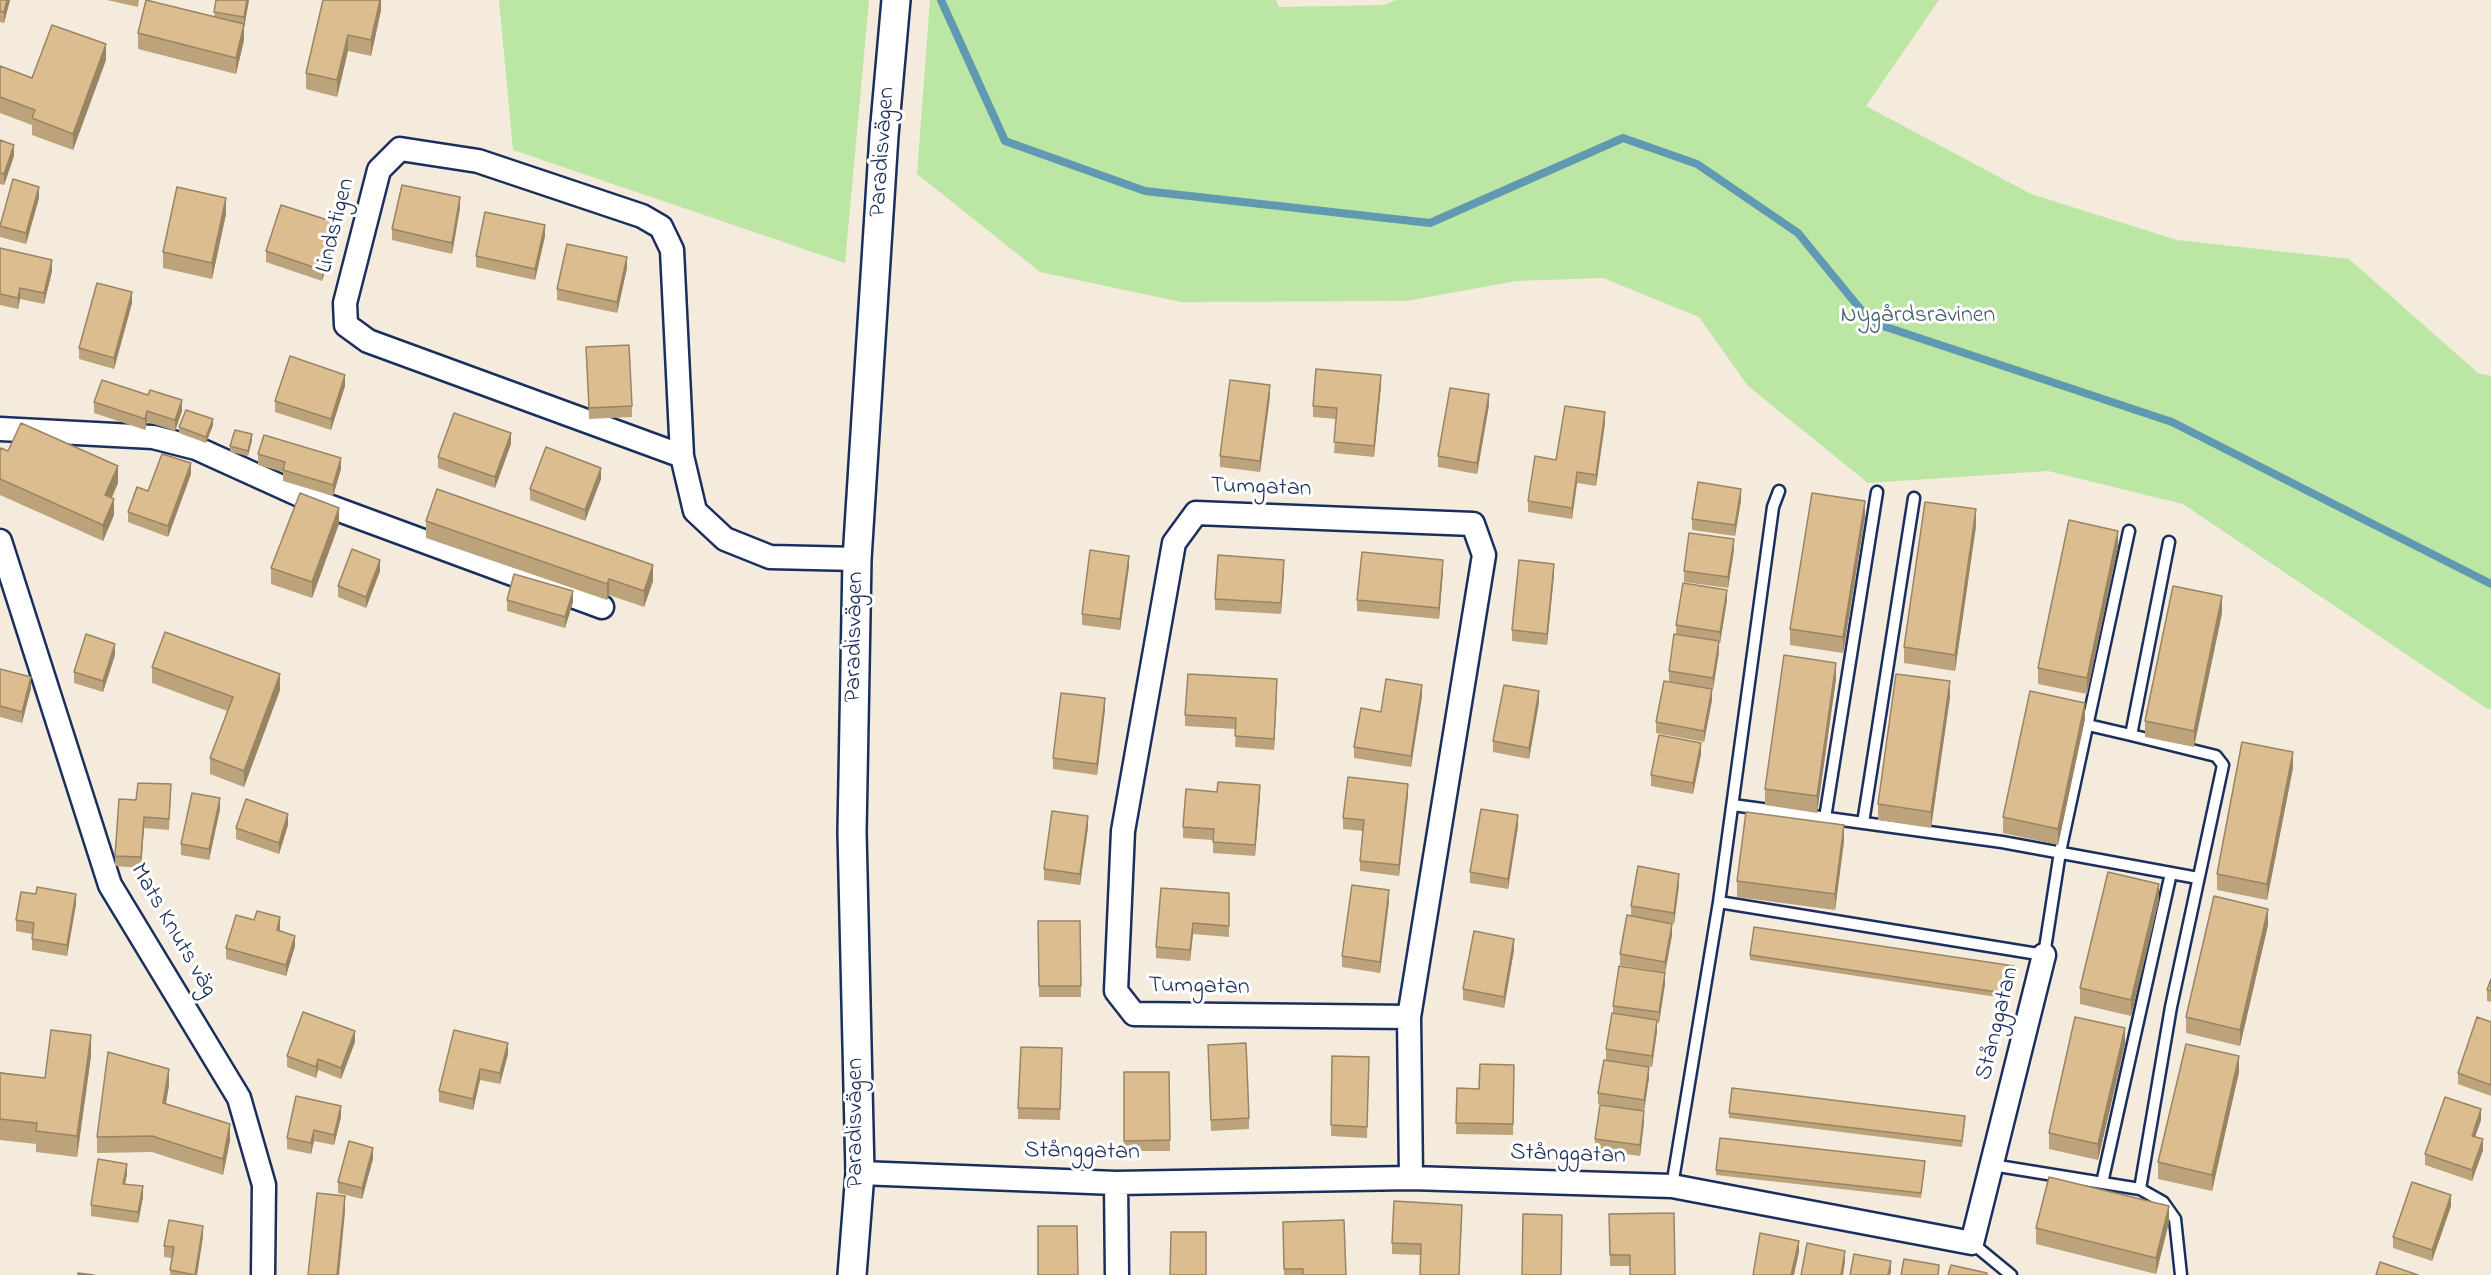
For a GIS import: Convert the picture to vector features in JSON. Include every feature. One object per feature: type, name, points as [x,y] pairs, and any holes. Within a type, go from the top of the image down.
[{"type":"street","name":"Paradisvägen","points":[[852,1275],[860,1173],[852,832],[857,559],[884,135],[896,0]]},
{"type":"street","name":"Lindstigen","points":[[682,456],[368,341],[346,325],[345,303],[379,170],[400,149],[478,161],[642,216],[661,227],[672,250],[682,456],[695,511],[725,540],[770,557],[857,559]]},
{"type":"street","points":[[0,429],[153,437],[196,448],[304,497],[602,607]]},
{"type":"street","name":"Tumgatan","points":[[1408,1017],[1134,1014],[1116,991],[1123,831],[1174,543],[1196,513],[1473,524],[1484,555],[1408,1017],[1411,1178]]},
{"type":"street","name":"Mats Knuts väg","points":[[0,541],[110,885],[238,1098],[264,1185],[263,1275]]},
{"type":"street","name":"Stånggatan","points":[[860,1173],[1116,1183],[1411,1178],[1672,1186],[1972,1243],[2044,956]]},
{"type":"street","points":[[1116,1183],[1117,1275]]},
{"type":"lane","points":[[1672,1186],[1719,902],[1773,507],[1779,491]]},
{"type":"lane","points":[[1825,818],[1877,492]]},
{"type":"lane","points":[[1863,823],[1914,498]]},
{"type":"lane","points":[[1719,902],[2044,956],[2060,852],[2129,531]]},
{"type":"lane","points":[[2131,735],[2169,542]]},
{"type":"lane","points":[[2088,725],[2216,756],[2223,765],[2172,1007],[2140,1189]]},
{"type":"lane","points":[[1733,805],[2060,852],[2198,878]]},
{"type":"lane","points":[[2102,1183],[2171,873]]},
{"type":"lane","points":[[1992,1165],[2140,1189],[2163,1202],[2175,1219],[2181,1275]]},
{"type":"lane","points":[[1972,1243],[2011,1275]]},
{"type":"green space","points":[[499,0],[869,0],[845,263],[513,150]]},
{"type":"green space","name":"Nygårdsravinen","points":[[930,0],[1276,0],[1279,7],[1384,5],[1396,0],[1939,0],[1866,106],[2031,194],[2177,240],[2349,259],[2478,373],[2491,376],[2491,709],[2486,708],[2183,504],[2048,471],[1868,483],[1748,386],[1699,317],[1603,278],[1516,281],[1406,301],[1181,302],[1040,272],[917,174]]},
{"type":"building","points":[[0,0],[7,0],[4,12],[0,11]]},
{"type":"building","points":[[146,0],[244,24],[236,58],[138,33]]},
{"type":"building","points":[[216,0],[247,0],[244,17],[214,12]]},
{"type":"building","points":[[323,0],[380,0],[371,40],[348,35],[337,80],[306,73]]},
{"type":"building","points":[[52,25],[106,44],[73,134],[32,118],[35,110],[0,97],[0,66],[32,78]]},
{"type":"building","points":[[0,140],[14,145],[4,174],[0,173]]},
{"type":"building","points":[[13,179],[39,187],[26,233],[0,226]]},
{"type":"building","points":[[402,185],[460,197],[452,243],[392,229]]},
{"type":"building","points":[[177,187],[226,198],[212,263],[163,252]]},
{"type":"building","points":[[281,205],[337,223],[322,270],[266,251]]},
{"type":"building","points":[[485,212],[545,225],[535,269],[476,256]]},
{"type":"building","points":[[567,244],[627,257],[617,302],[557,289]]},
{"type":"building","points":[[0,248],[52,260],[44,293],[20,288],[18,298],[0,294]]},
{"type":"building","points":[[97,283],[132,292],[114,358],[79,348]]},
{"type":"building","points":[[629,345],[632,406],[589,408],[586,347]]},
{"type":"building","points":[[290,356],[345,375],[331,419],[275,401]]},
{"type":"building","points":[[1316,369],[1381,375],[1374,446],[1334,442],[1337,408],[1313,406]]},
{"type":"building","points":[[102,380],[148,395],[150,390],[182,400],[175,420],[147,411],[145,419],[94,402]]},
{"type":"building","points":[[1230,380],[1270,385],[1260,461],[1220,456]]},
{"type":"building","points":[[1450,388],[1489,394],[1477,463],[1438,456]]},
{"type":"building","points":[[1565,406],[1605,412],[1596,475],[1577,472],[1572,508],[1528,501],[1535,456],[1556,460]]},
{"type":"building","points":[[186,410],[213,419],[206,437],[179,427]]},
{"type":"building","points":[[454,413],[511,433],[495,477],[438,457]]},
{"type":"building","points":[[21,423],[118,466],[105,495],[114,499],[103,525],[0,479],[0,450],[1,448],[8,451]]},
{"type":"building","points":[[235,430],[252,434],[248,451],[230,446]]},
{"type":"building","points":[[264,435],[341,458],[333,485],[283,470],[285,462],[258,454]]},
{"type":"building","points":[[546,447],[601,468],[585,510],[530,489]]},
{"type":"building","points":[[162,454],[191,463],[168,526],[128,512],[137,487],[148,491]]},
{"type":"building","points":[[1698,482],[1741,489],[1735,525],[1692,519]]},
{"type":"building","points":[[437,489],[653,565],[644,591],[609,579],[607,584],[426,521]]},
{"type":"building","points":[[300,493],[339,508],[312,582],[271,568]]},
{"type":"building","points":[[1812,493],[1865,501],[1843,637],[1790,629]]},
{"type":"building","points":[[1925,502],[1976,509],[1955,655],[1904,647]]},
{"type":"building","points":[[2069,520],[2118,531],[2087,678],[2038,668]]},
{"type":"building","points":[[1689,533],[1734,539],[1728,577],[1684,571]]},
{"type":"building","points":[[352,549],[380,560],[366,597],[338,586]]},
{"type":"building","points":[[1090,550],[1129,556],[1120,619],[1082,614]]},
{"type":"building","points":[[1362,552],[1443,560],[1439,608],[1357,600]]},
{"type":"building","points":[[1218,555],[1284,560],[1281,603],[1215,599]]},
{"type":"building","points":[[1519,560],[1554,564],[1547,634],[1512,630]]},
{"type":"building","points":[[514,574],[573,591],[565,617],[507,600]]},
{"type":"building","points":[[1683,583],[1727,590],[1720,632],[1676,625]]},
{"type":"building","points":[[2173,586],[2222,596],[2194,731],[2145,721]]},
{"type":"building","points":[[165,632],[280,674],[244,771],[210,758],[233,697],[152,667]]},
{"type":"building","points":[[86,634],[115,644],[103,681],[74,672]]},
{"type":"building","points":[[1674,634],[1719,641],[1713,678],[1669,671]]},
{"type":"building","points":[[1784,655],[1836,663],[1817,796],[1765,789]]},
{"type":"building","points":[[0,669],[31,677],[22,712],[0,706]]},
{"type":"building","points":[[1188,674],[1277,679],[1274,739],[1235,736],[1236,718],[1185,715]]},
{"type":"building","points":[[1896,674],[1950,681],[1931,812],[1878,804]]},
{"type":"building","points":[[1386,679],[1422,685],[1411,756],[1354,747],[1361,708],[1381,712]]},
{"type":"building","points":[[1664,681],[1712,689],[1704,731],[1656,722]]},
{"type":"building","points":[[1504,685],[1539,691],[1529,748],[1493,741]]},
{"type":"building","points":[[2030,691],[2085,703],[2058,829],[2003,817]]},
{"type":"building","points":[[1061,693],[1105,698],[1097,764],[1053,758]]},
{"type":"building","points":[[1659,735],[1701,743],[1693,783],[1651,775]]},
{"type":"building","points":[[2242,742],[2293,752],[2267,884],[2217,874]]},
{"type":"building","points":[[1348,777],[1408,784],[1399,865],[1360,861],[1364,820],[1343,818]]},
{"type":"building","points":[[1218,782],[1260,785],[1255,845],[1213,842],[1214,829],[1183,827],[1186,789],[1217,792]]},
{"type":"building","points":[[138,783],[171,784],[169,819],[144,817],[141,857],[115,856],[119,799],[136,800]]},
{"type":"building","points":[[192,793],[220,798],[209,849],[181,844]]},
{"type":"building","points":[[246,799],[288,814],[279,843],[236,828]]},
{"type":"building","points":[[1481,809],[1518,815],[1508,879],[1470,872]]},
{"type":"building","points":[[1052,811],[1088,816],[1080,874],[1044,869]]},
{"type":"building","points":[[1746,812],[1844,825],[1835,894],[1737,881]]},
{"type":"building","points":[[1638,866],[1679,874],[1674,913],[1631,906]]},
{"type":"building","points":[[2108,872],[2159,884],[2131,1000],[2080,988]]},
{"type":"building","points":[[1352,885],[1389,890],[1380,962],[1342,956]]},
{"type":"building","points":[[37,887],[76,894],[67,945],[32,939],[34,923],[16,920],[21,892],[36,894]]},
{"type":"building","points":[[1161,888],[1229,893],[1229,926],[1193,923],[1190,950],[1156,947]]},
{"type":"building","points":[[2214,896],[2268,909],[2240,1030],[2186,1017]]},
{"type":"building","points":[[257,911],[280,917],[277,930],[295,936],[286,965],[226,948],[236,915],[254,920]]},
{"type":"building","points":[[1627,915],[1672,924],[1665,962],[1620,954]]},
{"type":"building","points":[[1038,921],[1080,921],[1081,986],[1039,986]]},
{"type":"building","points":[[1754,927],[2014,966],[2010,994],[1750,955]]},
{"type":"building","points":[[1474,931],[1514,939],[1504,997],[1463,989]]},
{"type":"building","points":[[1619,966],[1665,973],[1659,1012],[1613,1006]]},
{"type":"building","points":[[2491,979],[2491,991],[2487,990]]},
{"type":"building","points":[[303,1012],[355,1031],[341,1068],[318,1059],[316,1067],[287,1056]]},
{"type":"building","points":[[1612,1013],[1657,1020],[1652,1056],[1606,1049]]},
{"type":"building","points":[[2075,1017],[2125,1028],[2098,1144],[2049,1133]]},
{"type":"building","points":[[2477,1017],[2491,1022],[2491,1085],[2458,1073]]},
{"type":"building","points":[[51,1030],[91,1035],[77,1136],[36,1131],[37,1123],[0,1119],[0,1073],[45,1078]]},
{"type":"building","points":[[454,1030],[508,1043],[500,1073],[480,1069],[473,1099],[439,1091]]},
{"type":"building","points":[[1246,1043],[1249,1118],[1211,1120],[1208,1045]]},
{"type":"building","points":[[2186,1044],[2239,1056],[2212,1175],[2158,1162]]},
{"type":"building","points":[[1021,1047],[1062,1048],[1060,1109],[1018,1108]]},
{"type":"building","points":[[108,1052],[169,1069],[163,1103],[230,1124],[223,1159],[152,1136],[97,1137]]},
{"type":"building","points":[[1332,1056],[1369,1057],[1367,1127],[1331,1125]]},
{"type":"building","points":[[1604,1060],[1649,1067],[1644,1100],[1598,1093]]},
{"type":"building","points":[[1480,1064],[1514,1065],[1513,1124],[1456,1123],[1457,1088],[1479,1089]]},
{"type":"building","points":[[1124,1072],[1169,1072],[1170,1140],[1124,1141]]},
{"type":"building","points":[[1732,1088],[1965,1116],[1962,1141],[1729,1113]]},
{"type":"building","points":[[296,1096],[341,1106],[334,1135],[314,1130],[311,1143],[287,1138]]},
{"type":"building","points":[[2445,1097],[2481,1109],[2472,1136],[2483,1139],[2472,1170],[2425,1154]]},
{"type":"building","points":[[1600,1105],[1644,1111],[1640,1145],[1595,1139]]},
{"type":"building","points":[[1720,1138],[1925,1161],[1921,1193],[1716,1170]]},
{"type":"building","points":[[349,1141],[373,1148],[362,1188],[338,1182]]},
{"type":"building","points":[[98,1159],[127,1164],[123,1184],[143,1186],[138,1212],[91,1205]]},
{"type":"building","points":[[2049,1177],[2169,1206],[2156,1258],[2036,1228]]},
{"type":"building","points":[[2412,1182],[2451,1195],[2432,1250],[2393,1237]]},
{"type":"building","points":[[317,1193],[345,1196],[337,1275],[308,1275]]},
{"type":"building","points":[[1394,1201],[1462,1205],[1459,1275],[1420,1275],[1421,1244],[1392,1243]]},
{"type":"building","points":[[1674,1213],[1675,1275],[1630,1275],[1630,1255],[1610,1255],[1609,1214]]},
{"type":"building","points":[[1523,1214],[1562,1215],[1561,1275],[1522,1275]]},
{"type":"building","points":[[169,1220],[203,1226],[195,1275],[170,1270],[174,1247],[164,1246]]},
{"type":"building","points":[[1344,1220],[1346,1275],[1303,1275],[1303,1269],[1284,1269],[1283,1222]]},
{"type":"building","points":[[1038,1226],[1077,1226],[1078,1275],[1038,1275]]},
{"type":"building","points":[[1171,1232],[1206,1232],[1206,1275],[1170,1275]]},
{"type":"building","points":[[1760,1233],[1799,1241],[1791,1275],[1753,1275]]},
{"type":"building","points":[[1807,1243],[1845,1251],[1841,1275],[1801,1275]]},
{"type":"building","points":[[1854,1254],[1891,1261],[1888,1275],[1850,1275]]},
{"type":"building","points":[[1904,1259],[1939,1265],[1938,1275],[1901,1275]]},
{"type":"building","points":[[2380,1262],[2418,1275],[2376,1275]]},
{"type":"building","points":[[1951,1265],[1987,1273],[1987,1275],[1948,1275]]},
{"type":"waterway","points":[[941,0],[1005,141],[1145,191],[1430,223],[1623,138],[1697,164],[1798,233],[1871,322],[2172,422],[2491,584]]}]
